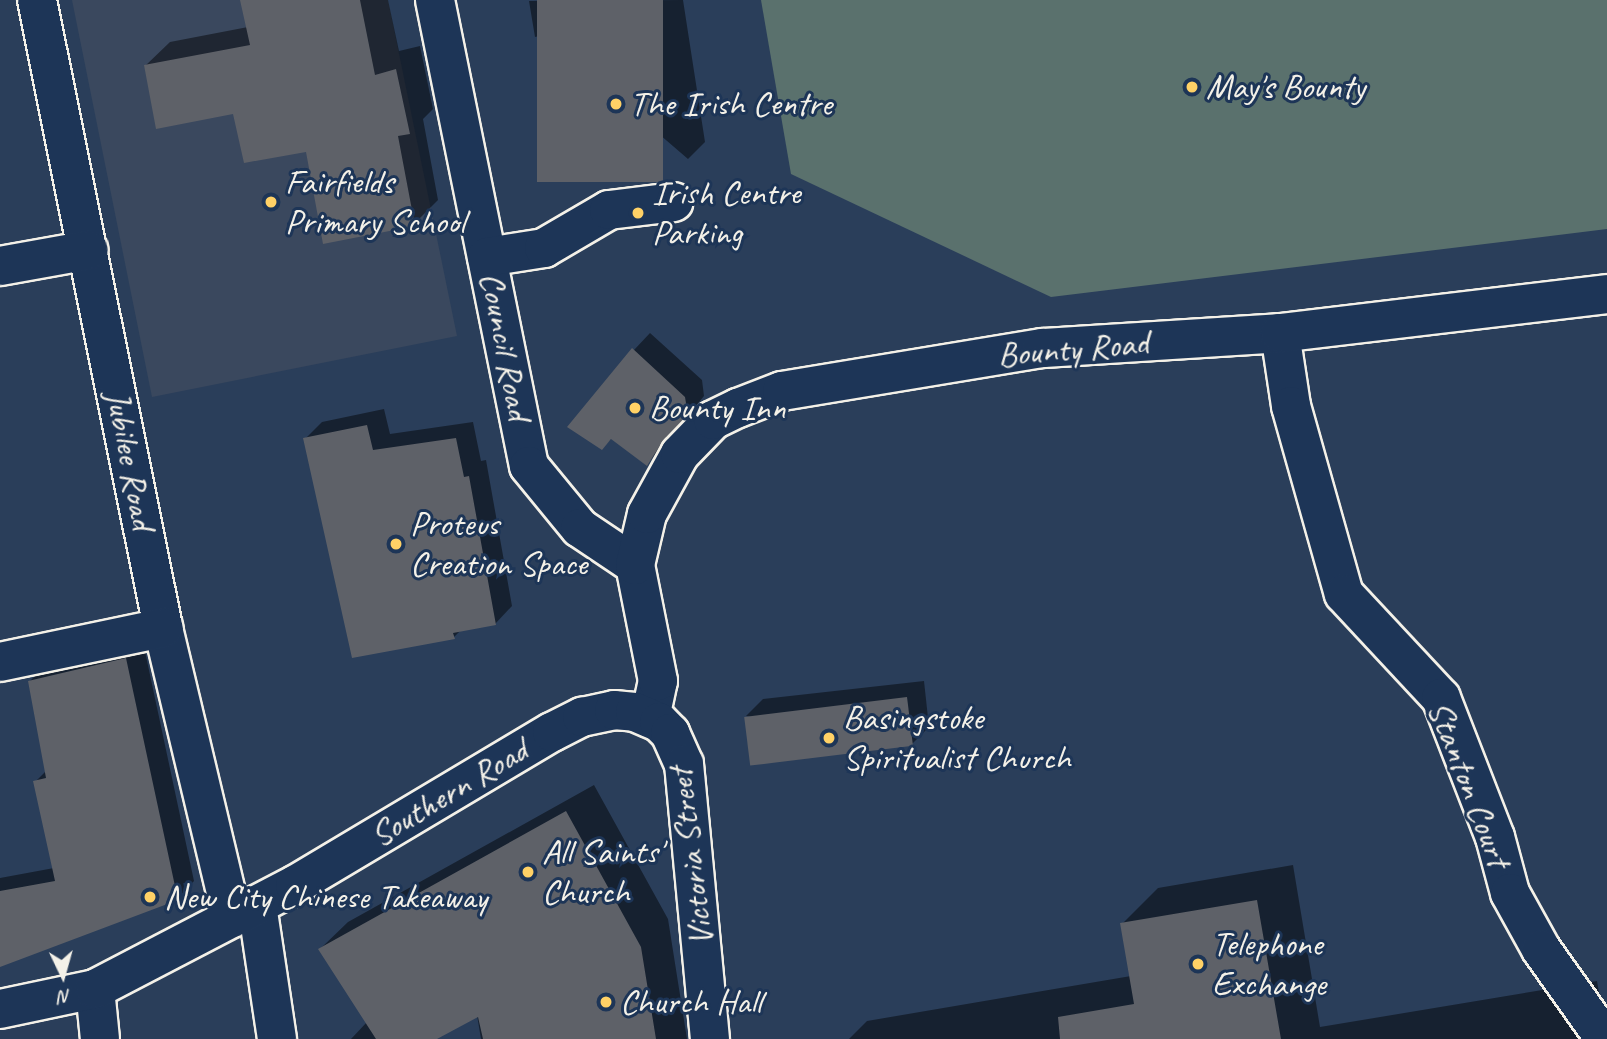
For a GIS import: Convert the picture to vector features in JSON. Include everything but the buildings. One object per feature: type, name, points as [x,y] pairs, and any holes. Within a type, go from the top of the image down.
[{"type":"street","name":"Jubilee Road","points":[[37,0],[163,628],[244,912]]},
{"type":"street","name":"Council Road","points":[[435,0],[528,466],[580,528],[635,565]]},
{"type":"street","points":[[487,257],[544,248],[610,209],[674,202]]},
{"type":"street","points":[[0,266],[89,250]]},
{"type":"street","name":"Bounty Road","points":[[635,565],[647,513],[680,454],[713,420],[782,391],[1043,348],[1280,333],[1607,294]]},
{"type":"street","name":"Stanton Court","points":[[1280,333],[1300,443],[1343,594],[1441,698],[1495,837],[1510,893],[1541,949],[1605,1039]]},
{"type":"street","points":[[635,565],[658,681],[650,718]]},
{"type":"street","points":[[0,662],[163,628]]},
{"type":"street","name":"Southern Road","points":[[0,1009],[95,989],[244,912],[582,717],[614,710],[650,718]]},
{"type":"street","name":"Victoria Street","points":[[650,718],[670,733],[684,764],[710,1039]]},
{"type":"street","points":[[244,912],[277,1039]]},
{"type":"street","points":[[95,989],[100,1039]]},
{"type":"shaded area","name":"Fairfields Primary School","points":[[72,0],[388,0],[457,336],[152,397]]},
{"type":"green space","name":"May's Bounty","points":[[761,0],[1607,0],[1607,229],[1051,297],[791,174]]},
{"type":"place","name":"May's Bounty","points":[[1192,87]]},
{"type":"place","name":"The Irish Centre","points":[[616,104]]},
{"type":"place","name":"Fairfields Primary School","points":[[271,202]]},
{"type":"place","name":"Irish Centre Parking","points":[[638,213]]},
{"type":"place","name":"Bounty Inn","points":[[635,408]]},
{"type":"place","name":"Proteus Creation Space","points":[[396,544]]},
{"type":"place","name":"Basingstoke Spiritualist Church","points":[[829,738]]},
{"type":"place","name":"All Saints' Church","points":[[528,872]]},
{"type":"place","name":"New City Chinese Takeaway","points":[[150,897]]},
{"type":"place","name":"Telephone Exchange","points":[[1198,964]]},
{"type":"place","name":"Church Hall","points":[[606,1002]]}]
